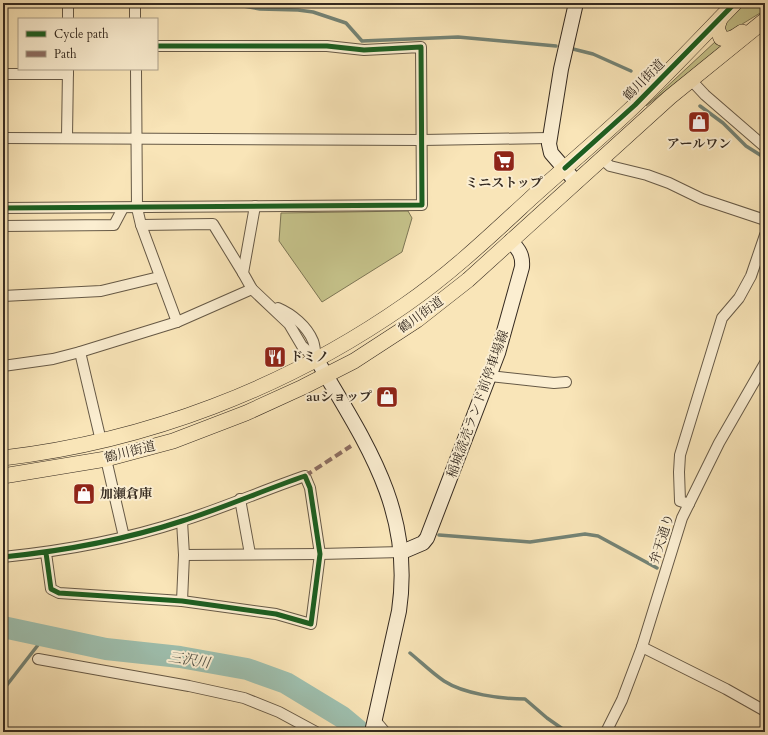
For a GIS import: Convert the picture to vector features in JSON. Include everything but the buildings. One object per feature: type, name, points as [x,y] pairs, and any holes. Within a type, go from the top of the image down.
[{"type":"main road","points":[[576,3],[562,62],[549,138],[552,153],[576,182]]},
{"type":"main road","name":"鶴川街道","points":[[3,458],[50,452],[101,441],[169,423],[216,406],[263,386],[317,360],[355,338],[408,303],[460,262],[635,105],[735,3]]},
{"type":"main road","points":[[720,19],[717,25],[717,31],[720,37],[726,40],[737,36],[765,19]]},
{"type":"main road","name":"鶴川街道","points":[[3,476],[106,459],[173,441],[246,413],[326,376],[359,358],[417,320],[468,280],[670,97],[765,19]]},
{"type":"main road","name":"稲城読売ランド前停車場線","points":[[402,552],[423,543],[427,538],[490,376],[522,267],[523,258],[511,241]]},
{"type":"main road","points":[[317,360],[364,441],[383,481],[394,512],[402,552],[401,597],[399,611],[376,727]]},
{"type":"street","points":[[68,3],[68,18]]},
{"type":"street","points":[[135,3],[135,18]]},
{"type":"street","points":[[3,208],[422,205],[421,47],[364,50],[327,46],[158,46]]},
{"type":"street","points":[[136,70],[137,208],[141,225],[159,277],[177,322]]},
{"type":"street","points":[[3,74],[68,72],[67,137]]},
{"type":"street","points":[[691,80],[705,95],[765,147]]},
{"type":"street","points":[[3,138],[67,137],[422,140],[549,138]]},
{"type":"street","points":[[602,159],[610,166],[647,175],[669,183],[702,199],[765,220]]},
{"type":"street","points":[[243,273],[255,206]]},
{"type":"street","points":[[3,226],[114,225],[123,208]]},
{"type":"street","points":[[141,225],[213,224],[252,289],[269,304],[283,310],[295,318],[307,330],[313,340],[317,360]]},
{"type":"street","points":[[689,504],[680,501],[680,455],[722,318],[739,298],[751,276],[765,235]]},
{"type":"street","points":[[3,296],[101,291],[159,277]]},
{"type":"street","points":[[3,366],[53,359],[80,352],[177,322],[252,289]]},
{"type":"street","points":[[80,352],[101,441]]},
{"type":"street","name":"弁天通り","points":[[606,732],[622,700],[642,647],[682,518],[719,443],[765,363]]},
{"type":"street","points":[[490,376],[554,383],[566,382]]},
{"type":"street","points":[[106,459],[124,537]]},
{"type":"street","points":[[3,557],[46,553],[124,537],[182,521],[305,476],[310,488],[320,554],[311,624],[276,614],[182,601],[59,593],[51,589],[46,553]]},
{"type":"street","points":[[240,499],[250,554]]},
{"type":"street","points":[[182,521],[184,555],[182,601]]},
{"type":"street","points":[[184,555],[402,552]]},
{"type":"street","points":[[642,647],[726,689],[765,711]]},
{"type":"street","points":[[38,659],[189,686],[244,698],[280,712],[316,732]]},
{"type":"shaded area","points":[[746,3],[765,3],[765,10],[726,34],[724,27],[726,23]]},
{"type":"shaded area","points":[[716,41],[724,45],[646,106]]},
{"type":"shaded area","points":[[408,211],[412,218],[402,252],[322,302],[279,241],[281,213]]},
{"type":"waterway","points":[[226,3],[260,9],[313,12],[346,23],[362,41],[458,37],[556,46]]},
{"type":"waterway","points":[[573,49],[593,54],[631,71]]},
{"type":"waterway","points":[[700,106],[723,123],[746,146],[765,158]]},
{"type":"waterway","points":[[439,535],[530,542],[585,534],[598,536],[657,568]]},
{"type":"waterway","name":"三沢川","points":[[3,627],[106,649],[180,657],[247,669],[286,683],[342,717],[360,732]]},
{"type":"waterway","points":[[3,690],[45,636]]},
{"type":"waterway","points":[[410,653],[435,675],[452,686],[483,695],[525,699],[547,718],[567,732]]},
{"type":"marked path","points":[[305,476],[351,446]]},
{"type":"cycle path","points":[[565,168],[635,105],[735,3]]},
{"type":"cycle path","points":[[3,208],[422,205],[421,47],[364,50],[327,46],[158,46]]},
{"type":"cycle path","points":[[3,557],[48,552],[138,534],[197,516],[305,476],[310,488],[320,554],[311,624],[276,614],[182,601],[59,593],[51,589],[46,553]]},
{"type":"place","name":"アールワン","points":[[699,122]]},
{"type":"place","name":"ミニストップ","points":[[504,161]]},
{"type":"place","name":"ドミノ","points":[[275,357]]},
{"type":"place","name":"auショップ","points":[[387,397]]},
{"type":"place","name":"加瀬倉庫","points":[[84,494]]}]
